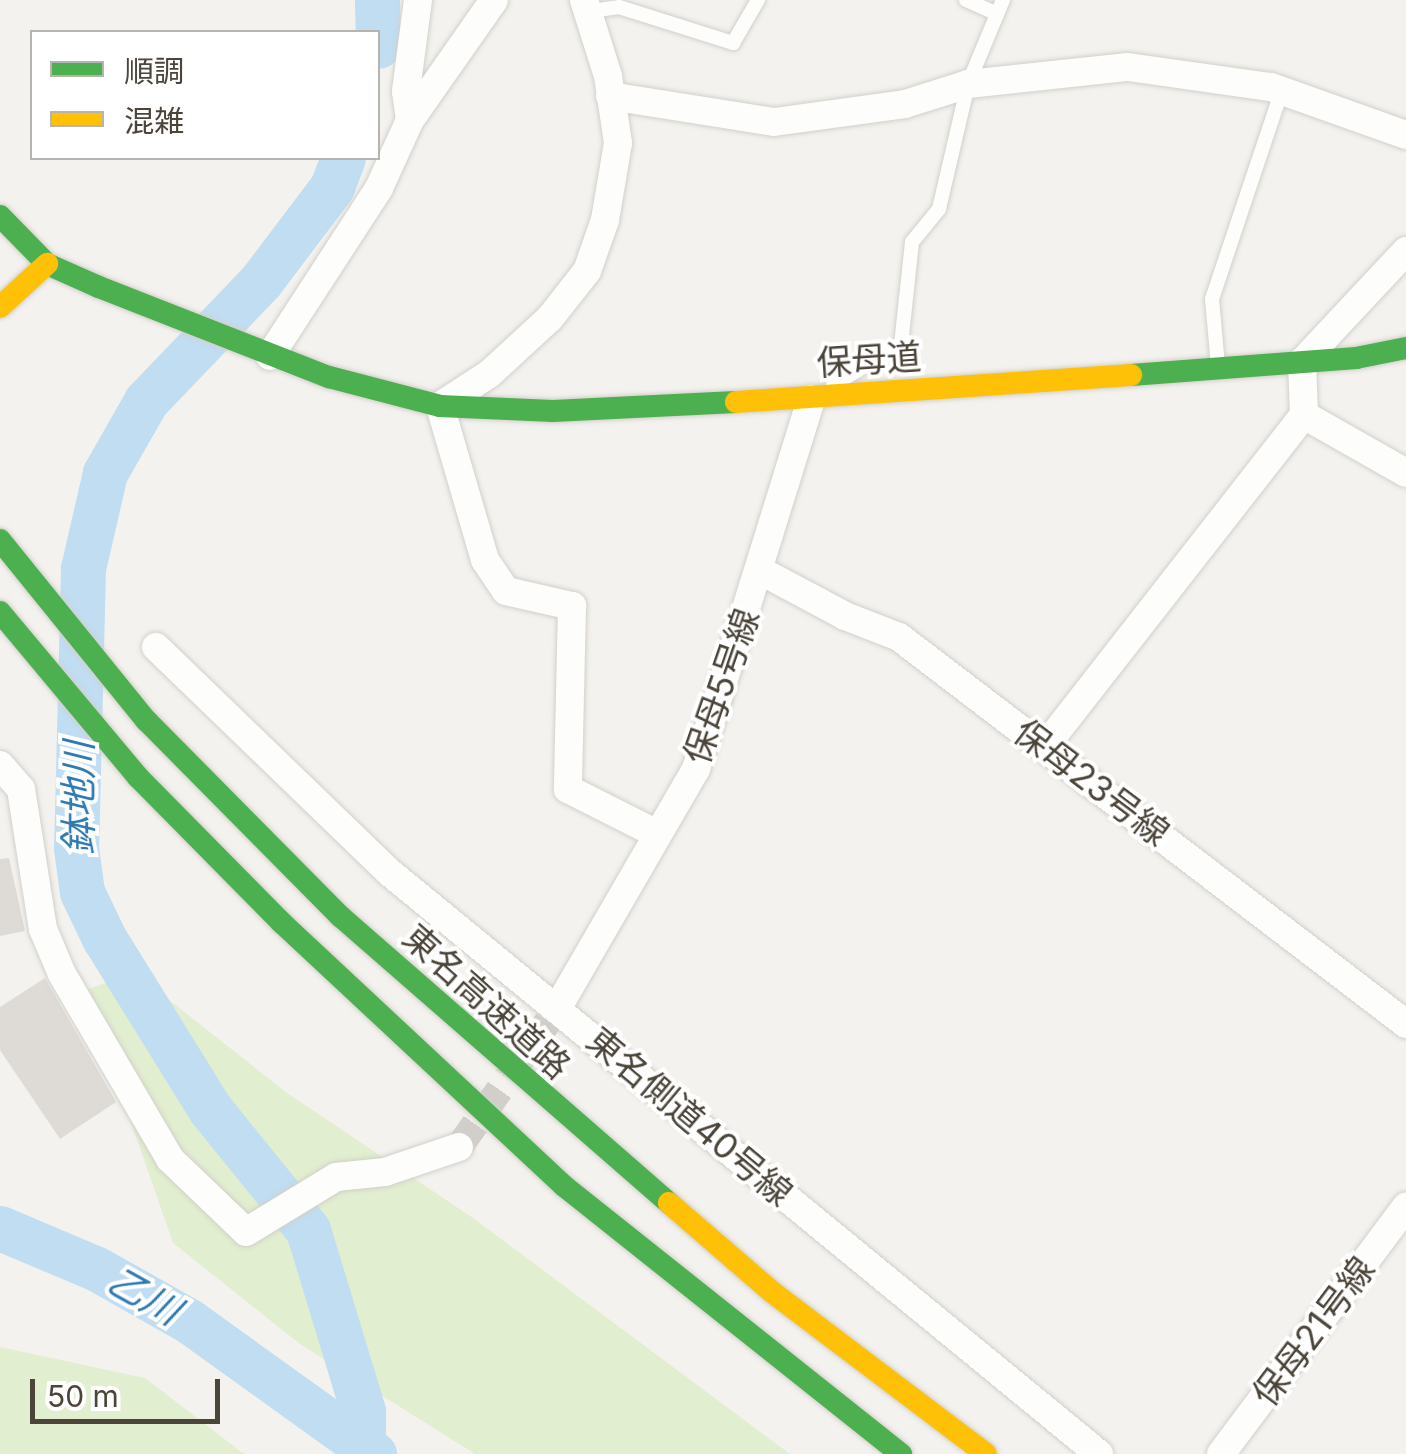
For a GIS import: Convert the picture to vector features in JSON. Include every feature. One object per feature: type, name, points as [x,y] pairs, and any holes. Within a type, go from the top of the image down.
[{"type":"main road","points":[[0,216],[47,264],[0,308]]},
{"type":"main road","name":"保母道","points":[[47,264],[258,351],[383,394],[440,406],[553,411],[810,399],[1302,362],[1406,348]]},
{"type":"main road","name":"東名高速道路","points":[[0,540],[146,720],[340,916],[590,1139],[772,1292],[986,1454]]},
{"type":"main road","points":[[0,612],[138,777],[281,922],[564,1186],[901,1454]]},
{"type":"street","points":[[410,120],[406,91],[418,0]]},
{"type":"street","points":[[258,351],[379,188],[410,120],[494,0]]},
{"type":"street","points":[[588,6],[618,143],[606,220],[587,270],[550,318],[488,374],[440,406],[485,560],[506,591],[572,606],[568,788],[656,833]]},
{"type":"street","points":[[610,96],[774,122],[905,104],[968,84],[1128,67],[1282,90],[1406,135]]},
{"type":"street","points":[[1046,746],[1304,416],[1302,362],[1406,252]]},
{"type":"street","name":"保母5号線","points":[[558,1007],[696,768],[810,399]]},
{"type":"street","points":[[1304,416],[1406,473]]},
{"type":"street","name":"保母23号線","points":[[760,570],[845,616],[899,637],[1406,1024]]},
{"type":"street","name":"東名側道40号線","points":[[156,648],[389,872],[1099,1454]]},
{"type":"street","points":[[0,764],[21,788],[43,929],[62,974],[170,1159],[246,1232],[336,1177],[385,1172],[460,1147]]},
{"type":"street","name":"保母21号線","points":[[1221,1454],[1406,1207]]},
{"type":"lane","points":[[588,6],[619,7],[733,42],[758,0]]},
{"type":"lane","points":[[810,399],[901,345],[912,242],[939,209],[968,84],[1000,7],[966,0]]},
{"type":"lane","points":[[1218,366],[1212,299],[1282,90]]},
{"type":"green space","points":[[135,973],[287,1093],[473,1218],[790,1454],[475,1454],[300,1344],[173,1243],[85,990]]},
{"type":"green space","points":[[0,1347],[145,1378],[244,1454],[0,1454]]},
{"type":"building","points":[[9,858],[25,931],[0,936],[0,859]]},
{"type":"building","points":[[45,978],[116,1102],[60,1139],[0,1050],[0,1007]]},
{"type":"waterway","name":"鉢地川","points":[[377,0],[378,30]]},
{"type":"waterway","name":"鉢地川","points":[[342,160],[332,187],[261,281],[146,401],[105,473],[83,568],[76,848],[82,892],[104,938],[210,1109],[308,1230],[363,1411],[363,1446]]},
{"type":"waterway","name":"乙川","points":[[0,1228],[97,1269],[189,1321],[374,1454]]},
{"type":"tunnel","points":[[459,1147],[558,1007]]},
{"type":"traffic: fast","points":[[0,216],[47,264],[99,287],[329,377],[440,406],[553,411],[736,402]]},
{"type":"traffic: fast","points":[[1131,375],[1356,358],[1406,348]]},
{"type":"traffic: fast","points":[[0,540],[146,720],[340,916],[669,1203]]},
{"type":"traffic: fast","points":[[0,612],[138,777],[281,922],[564,1186],[901,1454]]},
{"type":"traffic: slow","points":[[0,307],[47,264]]},
{"type":"traffic: slow","points":[[736,402],[1131,375]]},
{"type":"traffic: slow","points":[[669,1203],[772,1292],[986,1454]]}]
